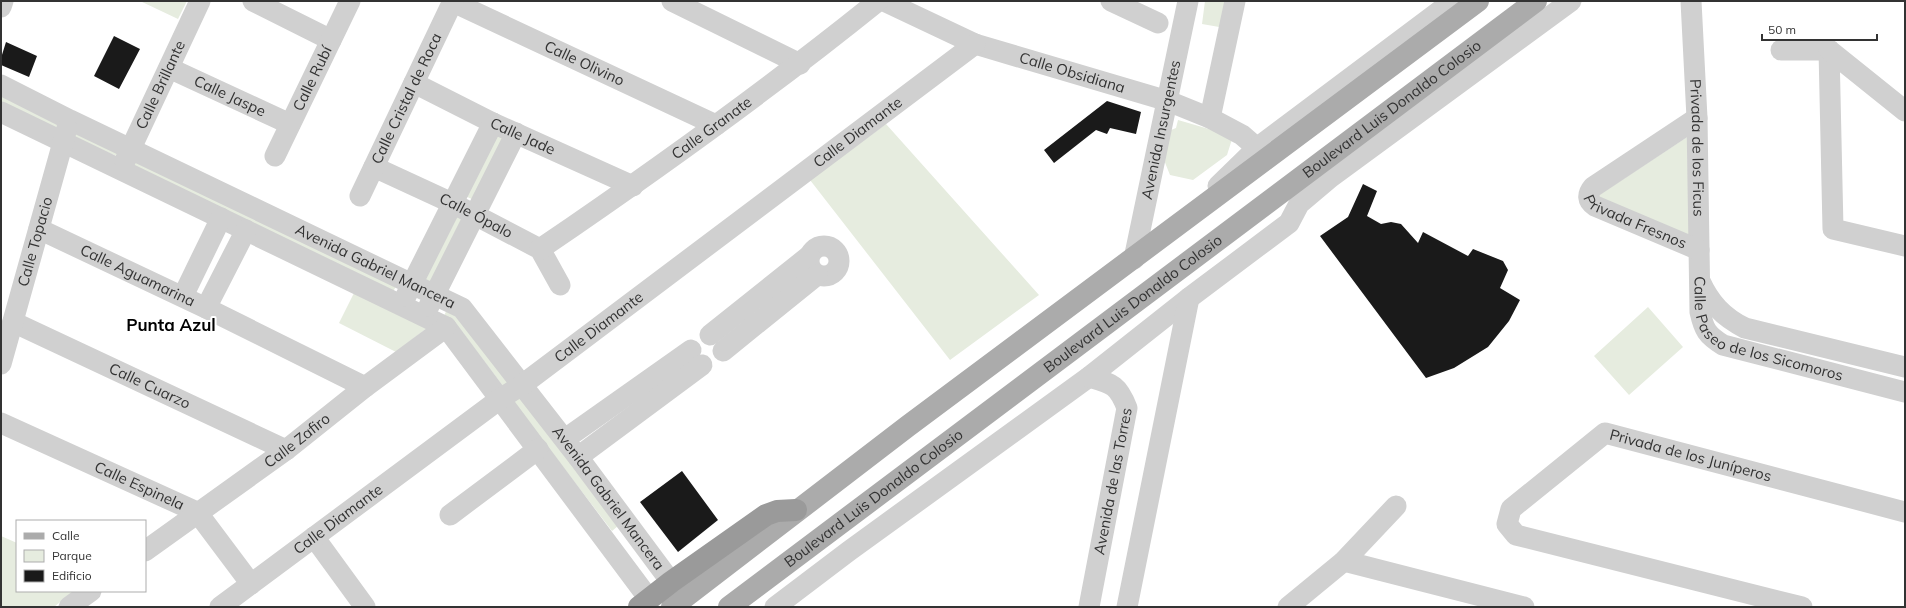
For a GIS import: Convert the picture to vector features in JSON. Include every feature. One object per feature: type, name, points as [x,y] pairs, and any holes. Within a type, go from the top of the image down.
[{"type":"highway","points":[[644,603],[671,582],[766,515],[777,511],[796,510]]},
{"type":"main road","points":[[672,607],[796,510],[1478,1]]},
{"type":"main road","name":"Boulevard Luis Donaldo Colosio","points":[[729,607],[1536,1]]},
{"type":"street","points":[[1,7],[3,1]]},
{"type":"street","name":"Calle Brillante","points":[[122,169],[200,1]]},
{"type":"street","points":[[253,1],[331,40]]},
{"type":"street","name":"Calle Rubí","points":[[275,156],[350,1]]},
{"type":"street","points":[[672,1],[800,64]]},
{"type":"street","name":"Calle Granate","points":[[540,249],[633,186],[800,64],[878,1]]},
{"type":"street","name":"Calle Obsidiana","points":[[884,1],[975,44],[1168,101],[1210,118],[1242,135],[1257,148]]},
{"type":"street","name":"Avenida Insurgentes","points":[[1134,259],[1188,1]]},
{"type":"street","points":[[1210,118],[1235,1]]},
{"type":"street","points":[[1188,216],[1257,148],[1453,1]]},
{"type":"street","points":[[775,607],[849,551],[1089,377],[1189,298],[1289,223],[1299,204],[1331,177],[1571,1]]},
{"type":"street","name":"Privada de los Ficus","points":[[1674,1],[1692,9],[1697,118],[1699,279]]},
{"type":"street","name":"Calle Cristal de Roca","points":[[360,196],[453,2]]},
{"type":"street","name":"Calle Olivino","points":[[453,2],[716,125]]},
{"type":"street","points":[[1119,3],[1158,23]]},
{"type":"street","name":"Calle Diamante","points":[[220,607],[522,384],[975,44]]},
{"type":"street","points":[[1780,50],[1829,50],[1905,111]]},
{"type":"street","points":[[1829,50],[1834,228],[1905,246]]},
{"type":"street","name":"Calle Jaspe","points":[[168,68],[290,124]]},
{"type":"street","name":"Calle Jade","points":[[414,83],[516,134],[633,186]]},
{"type":"street","name":"Avenida Gabriel Mancera","points":[[1,85],[70,120],[462,308],[565,439],[671,582]]},
{"type":"street","name":"Avenida Gabriel Mancera","points":[[1,112],[122,169],[446,327],[606,540],[644,603]]},
{"type":"street","name":"Privada Fresnos","points":[[1697,118],[1593,187],[1589,191],[1588,197],[1591,203],[1595,206],[1699,250]]},
{"type":"street","name":"Calle Topacio","points":[[1,364],[62,142],[70,120]]},
{"type":"street","points":[[401,305],[493,123]]},
{"type":"street","points":[[424,315],[516,134]]},
{"type":"street","name":"Calle Ópalo","points":[[374,167],[475,214],[540,249]]},
{"type":"street","points":[[183,296],[221,218]]},
{"type":"street","name":"Calle Aguamarina","points":[[39,229],[183,296],[365,387]]},
{"type":"street","points":[[206,308],[246,230]]},
{"type":"street","points":[[710,335],[809,256],[813,250],[820,246],[827,246],[834,249],[839,255],[840,262],[832,275],[825,277],[818,275],[812,270],[809,264],[809,256]]},
{"type":"street","points":[[540,249],[560,285]]},
{"type":"street","points":[[723,351],[818,275]]},
{"type":"street","name":"Calle Paseo de los Sicomoros","points":[[1699,279],[1707,295],[1722,314],[1745,328],[1905,367]]},
{"type":"street","name":"Calle Paseo de los Sicomoros","points":[[1699,279],[1700,312],[1703,328],[1712,338],[1723,345],[1905,392]]},
{"type":"street","points":[[1127,607],[1189,298]]},
{"type":"street","name":"Calle Cuarzo","points":[[13,322],[286,450]]},
{"type":"street","name":"Calle Zafiro","points":[[146,550],[197,512],[286,450],[365,387],[446,327]]},
{"type":"street","points":[[704,335],[710,335],[717,338],[723,351],[721,358],[716,363],[709,366],[697,358],[693,343],[697,338],[704,335]]},
{"type":"street","points":[[565,439],[697,358]]},
{"type":"street","points":[[578,457],[697,358]]},
{"type":"street","name":"Avenida de las Torres","points":[[1089,377],[1104,381],[1120,391],[1126,408],[1089,607]]},
{"type":"street","name":"Calle Espinela","points":[[1,423],[197,512],[251,584]]},
{"type":"street","name":"Privada de los Juníperos","points":[[1802,607],[1516,535],[1507,524],[1511,508],[1605,433],[1905,512]]},
{"type":"street","points":[[450,515],[538,449]]},
{"type":"street","points":[[1288,607],[1344,561],[1396,506]]},
{"type":"street","points":[[606,540],[628,523]]},
{"type":"street","points":[[314,537],[365,607]]},
{"type":"street","points":[[1344,561],[1524,607]]},
{"type":"street","points":[[69,607],[89,592]]},
{"type":"green space","points":[[140,1],[187,1],[178,19]]},
{"type":"green space","points":[[1205,1],[1230,1],[1225,28],[1202,24]]},
{"type":"green space","points":[[1,94],[58,121],[56,130],[1,104]]},
{"type":"green space","points":[[1178,120],[1233,136],[1227,155],[1193,180],[1170,175],[1164,160],[1171,130],[1176,128]]},
{"type":"green space","points":[[886,124],[1039,295],[950,360],[810,180]]},
{"type":"green space","points":[[74,128],[118,150],[117,156],[70,138]]},
{"type":"green space","points":[[496,133],[505,137],[474,200],[465,196]]},
{"type":"green space","points":[[1687,137],[1690,237],[1596,197]]},
{"type":"green space","points":[[133,160],[396,286],[394,290],[391,291],[133,168]]},
{"type":"green space","points":[[456,216],[464,220],[432,284],[424,279]]},
{"type":"green space","points":[[354,293],[427,328],[396,352],[339,323]]},
{"type":"green space","points":[[1648,307],[1683,347],[1629,395],[1594,356]]},
{"type":"green space","points":[[447,309],[451,310],[510,383],[503,386],[460,329],[444,316]]},
{"type":"green space","points":[[519,395],[618,526],[612,531],[514,403]]},
{"type":"green space","points":[[1,536],[16,543],[16,592],[73,592],[54,607],[1,607]]},
{"type":"building","points":[[114,36],[140,49],[119,89],[94,76]]},
{"type":"building","points":[[6,42],[37,56],[29,77],[1,65],[1,58]]},
{"type":"building","points":[[1107,101],[1141,112],[1136,134],[1110,128],[1107,134],[1096,130],[1054,163],[1044,150]]},
{"type":"building","points":[[1363,184],[1377,191],[1367,216],[1381,224],[1391,222],[1401,224],[1418,243],[1423,232],[1468,256],[1473,249],[1503,261],[1508,270],[1500,288],[1520,300],[1509,321],[1488,347],[1454,368],[1426,378],[1320,236],[1348,217]]},
{"type":"building","points":[[682,471],[718,520],[678,552],[640,502]]},
{"type":"district","name":"Punta Azul","points":[[171,325]]}]
